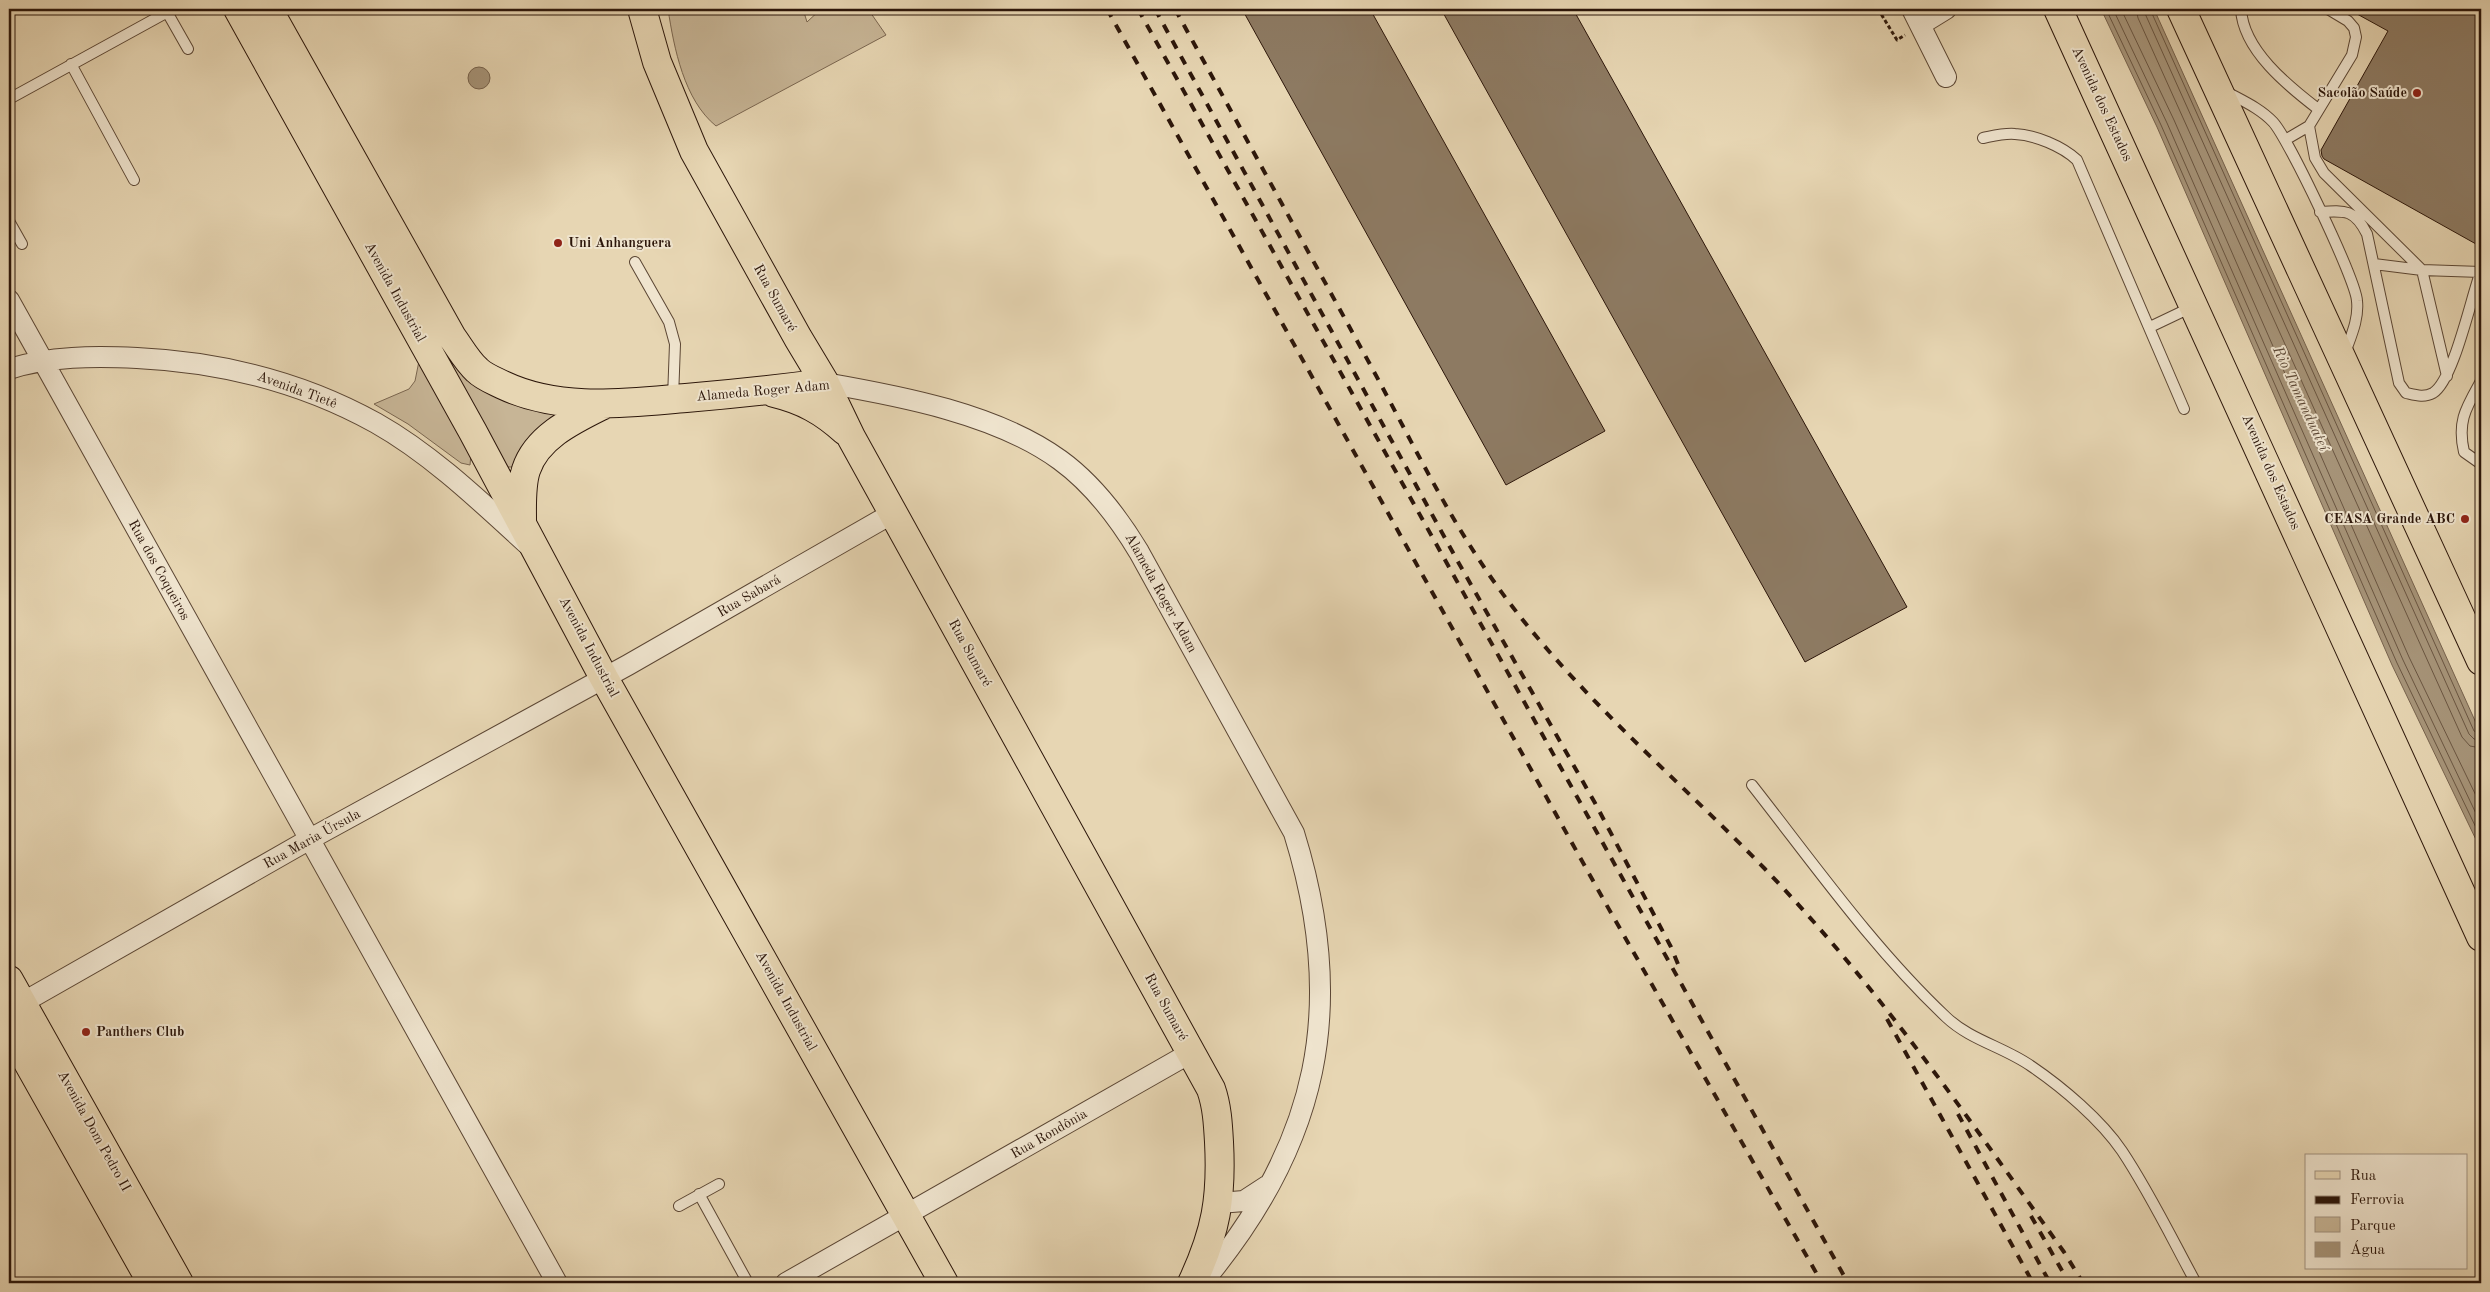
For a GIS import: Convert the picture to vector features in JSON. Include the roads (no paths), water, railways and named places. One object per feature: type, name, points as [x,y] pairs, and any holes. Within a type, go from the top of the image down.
[{"type":"main road","name":"Avenida Industrial","points":[[238,9],[522,522],[604,678],[944,1283]]},
{"type":"main road","name":"Avenida Industrial","points":[[268,9],[452,337]]},
{"type":"main road","name":"Avenida dos Estados","points":[[2058,9],[2481,936]]},
{"type":"main road","points":[[2181,9],[2480,657]]},
{"type":"main road","name":"Rua Sumaré","points":[[645,21],[668,92],[694,151],[825,383],[851,437],[1211,1089],[1216,1108],[1219,1152],[1219,1203],[1205,1256],[1192,1283]]},
{"type":"main road","name":"Alameda Roger Adam","points":[[452,337],[478,371],[514,390],[537,398],[561,401],[606,404],[776,390],[825,383]]},
{"type":"main road","points":[[798,338],[799,360],[797,369],[776,390],[808,404],[827,415],[851,437]]},
{"type":"main road","name":"Alameda Roger Adam","points":[[522,522],[524,479],[532,455],[555,433],[578,418],[606,404]]},
{"type":"main road","name":"Avenida Dom Pedro II","points":[[9,980],[179,1283]]},
{"type":"main road","name":"Avenida Dom Pedro II","points":[[9,1029],[152,1283]]},
{"type":"street","points":[[1946,9],[1916,17],[1946,76]]},
{"type":"street","name":"Rua dos Coqueiros","points":[[9,300],[557,1283]]},
{"type":"street","name":"Avenida Tietê","points":[[9,369],[42,360],[118,357],[169,359],[205,364],[268,377],[338,405],[376,424],[438,467],[489,509],[538,554]]},
{"type":"street","name":"Alameda Roger Adam","points":[[825,383],[895,396],[944,409],[1011,432],[1059,460],[1094,490],[1120,520],[1139,552],[1294,833],[1308,879],[1320,960],[1320,1011],[1314,1065],[1296,1129],[1271,1184],[1234,1244],[1202,1283]]},
{"type":"street","name":"Rua Sabará","points":[[604,678],[893,513]]},
{"type":"street","name":"Rua Maria Úrsula","points":[[22,1003],[310,839],[604,678]]},
{"type":"street","name":"Rua Rondônia","points":[[786,1283],[1192,1052]]},
{"type":"street","points":[[1219,1203],[1244,1201],[1271,1184]]},
{"type":"lane","points":[[2241,9],[2244,29],[2283,82],[2318,109]]},
{"type":"lane","points":[[2285,140],[2309,126],[2352,55],[2356,37],[2354,28],[2348,20],[2328,9]]},
{"type":"lane","points":[[9,98],[170,10],[188,49]]},
{"type":"lane","points":[[71,64],[134,180]]},
{"type":"lane","points":[[2216,86],[2255,108],[2273,122],[2285,140],[2320,212],[2356,294],[2358,314],[2343,359]]},
{"type":"lane","points":[[2309,126],[2315,158],[2324,173],[2422,270],[2447,378]]},
{"type":"lane","points":[[1983,138],[2005,134],[2024,135],[2060,148],[2077,160],[2184,409]]},
{"type":"lane","points":[[2320,212],[2340,210],[2350,213],[2361,221],[2367,234],[2400,383],[2406,393],[2420,397],[2433,393],[2447,378],[2481,271],[2422,270],[2374,264]]},
{"type":"lane","points":[[9,221],[22,244]]},
{"type":"lane","points":[[635,262],[669,322],[675,344],[673,399]]},
{"type":"lane","points":[[2150,327],[2195,306]]},
{"type":"lane","points":[[2481,382],[2463,414],[2460,436],[2464,452],[2481,464]]},
{"type":"lane","points":[[1752,785],[1858,922],[1906,977],[1941,1012],[1974,1036],[2003,1049],[2031,1066],[2088,1113],[2114,1142],[2149,1197],[2196,1283]]},
{"type":"lane","points":[[679,1206],[719,1184]]},
{"type":"lane","points":[[699,1194],[748,1283]]},
{"type":"water","name":"Rio Tamanduateí","points":[[2101,9],[2154,9],[2481,734],[2481,850],[2392,665],[2157,127]]},
{"type":"water","points":[[479,67],[487,70],[490,78],[487,86],[479,89],[471,86],[468,78],[471,70]]},
{"type":"railway","points":[[1107,9],[1606,904],[1822,1283]]},
{"type":"railway","points":[[1138,9],[1848,1283]]},
{"type":"railway","points":[[1155,9],[1457,560],[1595,803],[1671,947],[1680,969]]},
{"type":"railway","points":[[1175,9],[1443,500],[1490,576],[1520,617],[1586,692],[1765,869],[1846,960],[1922,1055],[1958,1104],[2064,1252],[2083,1283]]},
{"type":"railway","points":[[1887,1019],[2033,1283]]},
{"type":"railway","points":[[1958,1114],[2050,1283]]},
{"type":"railway","points":[[2031,1216],[2069,1283]]},
{"type":"place","name":"Sacolão Saúde","points":[[2417,93]]},
{"type":"place","name":"Uni Anhanguera","points":[[558,243]]},
{"type":"place","name":"CEASA Grande ABC","points":[[2465,519]]},
{"type":"place","name":"Panthers Club","points":[[86,1032]]}]
